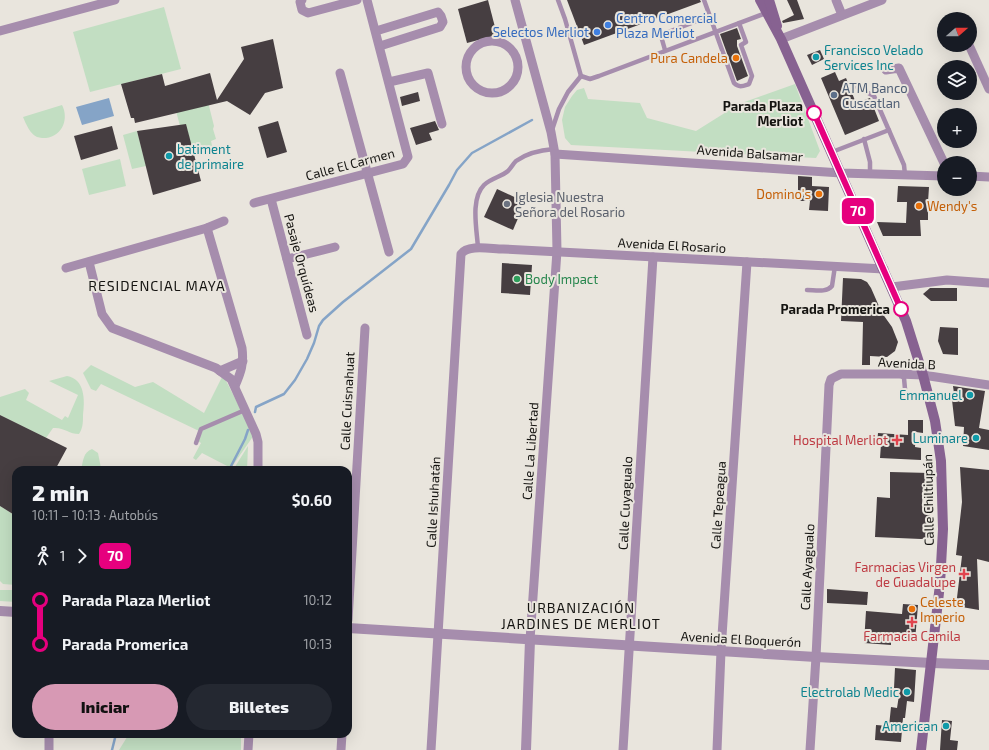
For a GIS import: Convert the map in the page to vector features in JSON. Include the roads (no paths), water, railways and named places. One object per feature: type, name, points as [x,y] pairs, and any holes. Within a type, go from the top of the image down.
[{"type":"main road","name":"Calle Chiltiupán","points":[[760,0],[781,39],[892,287],[906,321],[924,375],[935,420],[943,482],[943,529],[940,584],[921,750]]},
{"type":"main road","name":"Calle Chiltiupán","points":[[769,0],[781,39]]},
{"type":"street","points":[[0,31],[115,0]]},
{"type":"street","points":[[302,0],[300,2],[302,10],[308,13],[357,0]]},
{"type":"street","name":"Calle El Carmen","points":[[254,203],[403,164],[408,157],[368,0]]},
{"type":"street","name":"Calle La Libertad","points":[[515,0],[555,151],[557,251],[530,640],[526,750]]},
{"type":"street","points":[[836,0],[842,15]]},
{"type":"street","points":[[781,39],[882,0]]},
{"type":"street","points":[[376,31],[438,12],[443,22],[440,27],[380,46]]},
{"type":"street","points":[[489,41],[506,45],[516,57],[518,67],[516,75],[512,83],[499,92],[490,93],[479,89],[470,80],[466,64],[474,48],[481,43],[489,41]]},
{"type":"street","points":[[972,52],[989,89]]},
{"type":"street","points":[[516,57],[529,53]]},
{"type":"street","points":[[886,70],[899,68],[941,156]]},
{"type":"street","points":[[340,73],[389,252]]},
{"type":"street","points":[[389,82],[428,73],[442,124]]},
{"type":"street","name":"Avenida Balsamar","points":[[555,151],[841,173],[937,176]]},
{"type":"street","points":[[977,176],[989,177]]},
{"type":"street","name":"Pasaje Orquídeas","points":[[271,199],[307,335]]},
{"type":"street","points":[[66,268],[207,228],[224,221]]},
{"type":"street","points":[[207,228],[242,348],[244,361],[241,373],[235,386]]},
{"type":"street","points":[[287,259],[335,247]]},
{"type":"street","name":"Avenida El Rosario","points":[[460,254],[466,249],[478,248],[884,269]]},
{"type":"street","name":"Calle Ishuhatán","points":[[431,750],[439,634],[460,254]]},
{"type":"street","name":"Calle Cuyagualo","points":[[623,750],[653,257]]},
{"type":"street","points":[[89,262],[102,314],[112,328],[216,368],[231,379],[256,434],[258,442],[258,466]]},
{"type":"street","name":"Calle Tepeagua","points":[[717,750],[721,651],[747,262]]},
{"type":"street","points":[[892,287],[947,280],[989,282]]},
{"type":"street","name":"Calle Cuisnahuat","points":[[352,547],[364,328]]},
{"type":"street","points":[[220,371],[244,361]]},
{"type":"street","name":"Avenida B","points":[[829,385],[831,379],[841,374],[899,374],[924,375],[989,385]]},
{"type":"street","name":"Calle Ayagualo","points":[[810,750],[829,385]]},
{"type":"street","points":[[0,611],[12,612]]},
{"type":"street","name":"Avenida El Boquerón","points":[[352,628],[816,657],[989,665]]},
{"type":"street","points":[[49,738],[49,750]]},
{"type":"street","points":[[248,750],[249,738]]},
{"type":"street","points":[[341,750],[342,738]]},
{"type":"lane","points":[[558,0],[581,76]]},
{"type":"lane","points":[[704,0],[734,83],[737,86],[745,86],[749,84],[752,76],[741,45],[746,42],[739,23]]},
{"type":"lane","points":[[581,76],[590,78],[629,66],[665,50],[766,13]]},
{"type":"lane","points":[[665,50],[661,39],[662,34],[710,16]]},
{"type":"lane","points":[[551,132],[559,109],[568,92],[581,76]]},
{"type":"lane","points":[[857,87],[874,96],[904,164],[905,175]]},
{"type":"lane","points":[[832,152],[889,130]]},
{"type":"lane","points":[[864,139],[870,162],[870,174]]},
{"type":"lane","points":[[478,248],[475,214],[477,196],[483,185],[492,178],[502,175],[515,162],[526,156],[543,150],[555,151]]},
{"type":"lane","points":[[807,290],[830,289],[832,286],[834,266]]},
{"type":"lane","points":[[899,374],[904,378],[905,389]]},
{"type":"lane","points":[[196,443],[202,429],[245,410]]},
{"type":"water","points":[[109,98],[114,116],[82,125],[76,107]]},
{"type":"waterway","points":[[255,412],[256,407],[284,394],[295,380],[307,359],[319,326],[323,320],[343,302],[411,249],[457,170],[472,153],[532,120]]},
{"type":"waterway","points":[[231,466],[248,430]]},
{"type":"waterway","points":[[112,750],[115,738]]},
{"type":"place","name":"Centro Comercial Plaza Merliot","points":[[608,25]]},
{"type":"place","name":"Selectos Merliot","points":[[597,32]]},
{"type":"place","name":"Francisco Velado Services Inc","points":[[816,57]]},
{"type":"place","name":"Pura Candela","points":[[736,58]]},
{"type":"place","name":"ATM Banco Cuscatlan","points":[[834,95]]},
{"type":"place","name":"Parada Plaza Merliot","points":[[814,113]]},
{"type":"place","name":"batiment de primaire","points":[[169,156]]},
{"type":"place","name":"Domino's","points":[[819,194]]},
{"type":"place","name":"Iglesia Nuestra Señora del Rosario","points":[[507,204]]},
{"type":"place","name":"Wendy's","points":[[919,206]]},
{"type":"place","name":"Body Impact","points":[[517,279]]},
{"type":"place","name":"Parada Promerica","points":[[901,309]]},
{"type":"place","name":"Emmanuel","points":[[970,395]]},
{"type":"place","name":"Luminare","points":[[976,438]]},
{"type":"place","name":"Hospital Merliot","points":[[897,440]]},
{"type":"place","name":"Farmacias Virgen de Guadalupe","points":[[964,574]]},
{"type":"place","name":"Celeste Imperio","points":[[912,609]]},
{"type":"place","name":"Farmacia Camila","points":[[912,622]]},
{"type":"place","name":"Electrolab Medic","points":[[907,692]]},
{"type":"place","name":"American","points":[[946,726]]},
{"type":"district","name":"RESIDENCIAL MAYA","points":[[157,285]]},
{"type":"district","name":"URBANIZACIÓN JARDINES DE MERLIOT","points":[[581,616]]}]
